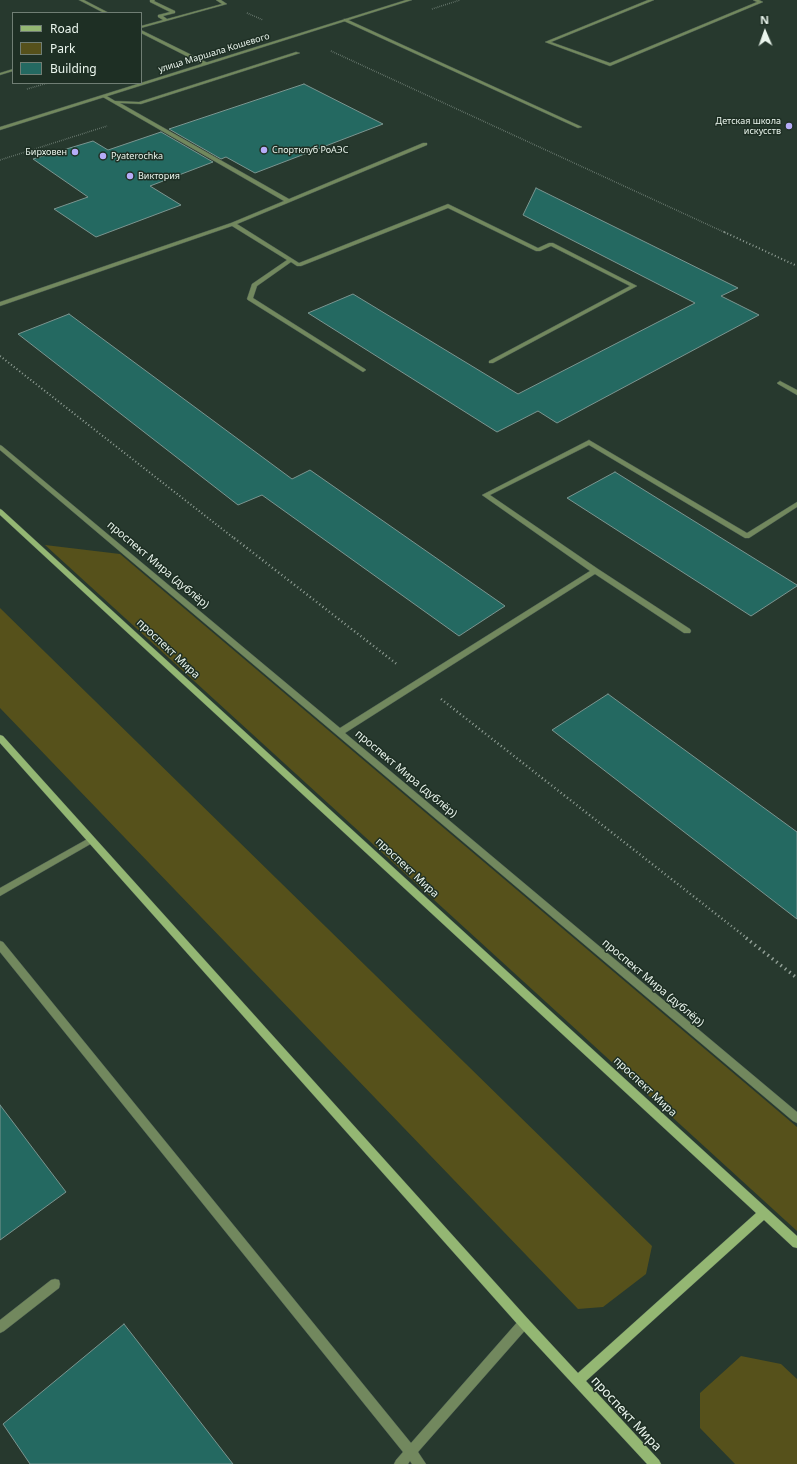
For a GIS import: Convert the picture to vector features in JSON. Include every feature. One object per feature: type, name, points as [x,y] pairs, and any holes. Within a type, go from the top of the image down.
[{"type":"main road","name":"проспект Мира","points":[[0,511],[797,1243]]},
{"type":"main road","name":"проспект Мира","points":[[0,738],[524,1323],[655,1464]]},
{"type":"main road","points":[[578,1380],[764,1213]]},
{"type":"street","points":[[81,0],[105,12]]},
{"type":"street","points":[[153,0],[152,1],[174,12],[159,16],[166,20]]},
{"type":"street","points":[[218,0],[225,4]]},
{"type":"street","name":"улица Маршала Кошевого","points":[[142,83],[399,0]]},
{"type":"street","name":"улица Маршала Кошевого","points":[[296,34],[410,0]]},
{"type":"street","points":[[652,0],[547,42],[610,65],[761,2],[755,0]]},
{"type":"street","points":[[142,27],[225,4]]},
{"type":"street","points":[[345,20],[580,128]]},
{"type":"street","points":[[142,31],[205,63]]},
{"type":"street","points":[[114,102],[139,103],[298,52]]},
{"type":"street","name":"улица Маршала Кошевого","points":[[142,82],[205,63]]},
{"type":"street","points":[[0,74],[12,70]]},
{"type":"street","name":"улица Маршала Кошевого","points":[[0,127],[134,84]]},
{"type":"street","name":"улица Маршала Кошевого","points":[[0,127],[140,84]]},
{"type":"street","points":[[103,96],[288,200]]},
{"type":"street","points":[[0,304],[233,224],[425,144]]},
{"type":"street","points":[[233,224],[299,265],[448,206],[538,250],[551,244],[634,286],[491,362]]},
{"type":"street","points":[[290,260],[254,285],[250,299],[363,370]]},
{"type":"street","points":[[780,384],[797,393]]},
{"type":"street","points":[[687,631],[595,571],[485,494],[589,442],[747,536],[797,504]]},
{"type":"street","name":"проспект Мира (дублёр)","points":[[0,446],[797,1118]]},
{"type":"street","points":[[340,732],[595,571]]},
{"type":"street","points":[[0,892],[91,840]]},
{"type":"street","points":[[0,945],[420,1464]]},
{"type":"street","points":[[0,1327],[56,1284]]},
{"type":"street","points":[[400,1464],[524,1323]]},
{"type":"path","points":[[225,4],[296,34],[797,266]]},
{"type":"path","points":[[0,160],[138,116]]},
{"type":"green space","points":[[45,545],[120,554],[797,1127],[797,1231]]},
{"type":"green space","points":[[0,608],[652,1246],[646,1274],[603,1307],[578,1309],[0,708]]},
{"type":"green space","points":[[741,1356],[781,1364],[797,1379],[797,1464],[735,1464],[700,1428],[700,1393]]},
{"type":"building","name":"Спортклуб РоАЭС","points":[[304,84],[383,124],[255,173],[226,157],[221,159],[169,129]]},
{"type":"building","points":[[161,132],[213,162],[150,186],[181,205],[96,237],[54,209],[88,197],[33,159],[93,141],[108,150]]},
{"type":"building","points":[[536,188],[738,288],[721,296],[759,315],[557,423],[538,411],[497,432],[308,313],[353,294],[518,394],[695,303],[523,215]]},
{"type":"building","points":[[69,314],[292,479],[310,470],[505,606],[459,636],[262,495],[238,505],[18,334]]},
{"type":"building","points":[[615,472],[797,586],[751,616],[567,498]]},
{"type":"building","points":[[608,694],[797,832],[797,919],[552,730]]},
{"type":"building","points":[[0,1105],[66,1192],[0,1240]]},
{"type":"building","points":[[124,1324],[233,1464],[30,1464],[3,1424]]},
{"type":"place","name":"Детская школа искусств","points":[[789,126]]},
{"type":"place","name":"Спортклуб РоАЭС","points":[[264,150]]},
{"type":"place","name":"Бирховен","points":[[75,152]]},
{"type":"place","name":"Pyaterochka","points":[[103,156]]},
{"type":"place","name":"Виктория","points":[[130,176]]}]
